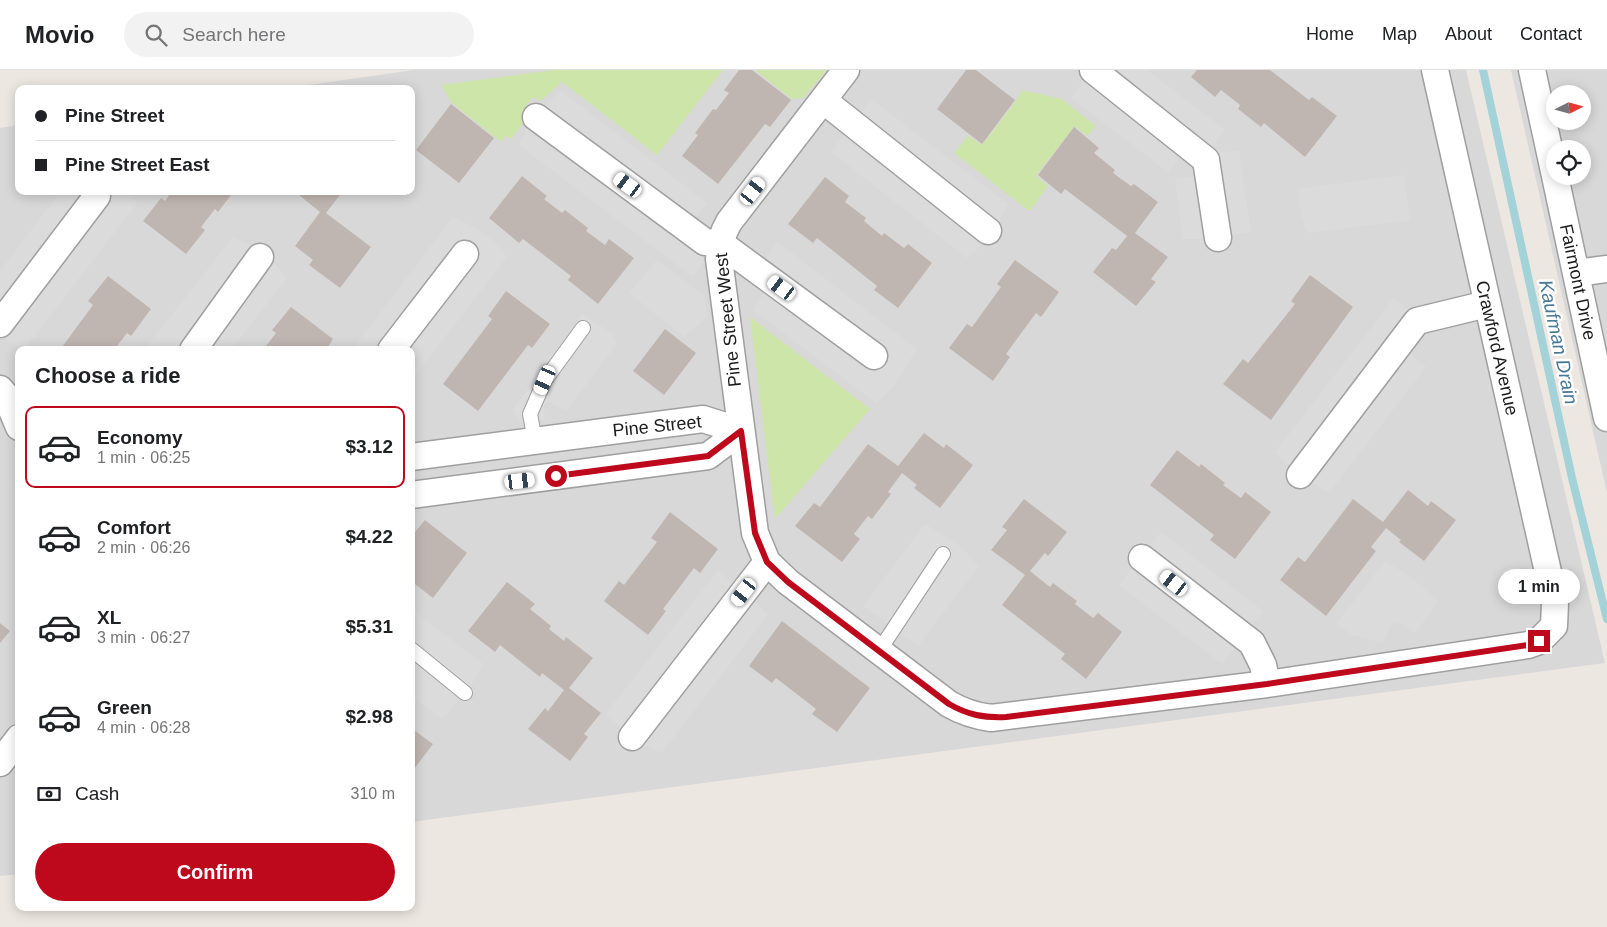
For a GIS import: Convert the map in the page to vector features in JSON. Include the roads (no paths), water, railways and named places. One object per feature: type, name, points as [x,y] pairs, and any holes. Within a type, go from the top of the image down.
[{"type":"street","name":"Pine Street West","points":[[767,562],[755,533],[719,259],[720,243],[723,232],[729,222],[846,70]]},
{"type":"street","points":[[1093,70],[1206,160],[1218,238]]},
{"type":"street","name":"Crawford Avenue","points":[[1267,684],[1528,645],[1539,641],[1554,626],[1556,603],[1435,70]]},
{"type":"street","name":"Fairmont Drive","points":[[1532,70],[1547,140]]},
{"type":"street","points":[[823,100],[988,231]]},
{"type":"street","points":[[536,117],[705,242],[720,243],[874,356]]},
{"type":"street","name":"Fairmont Drive","points":[[1557,185],[1607,418]]},
{"type":"street","points":[[0,324],[97,196]]},
{"type":"street","points":[[394,346],[465,254]]},
{"type":"street","points":[[196,346],[260,258]]},
{"type":"street","points":[[1576,273],[1607,269]]},
{"type":"street","points":[[1300,476],[1417,321],[1487,304]]},
{"type":"street","points":[[0,389],[6,396],[15,417]]},
{"type":"street","name":"Pine Street","points":[[415,456],[703,419],[741,431]]},
{"type":"street","name":"Pine Street","points":[[415,494],[708,456],[741,431]]},
{"type":"street","points":[[571,436],[574,474]]},
{"type":"street","points":[[632,737],[767,562],[788,582],[949,704],[976,716],[991,718],[1267,684],[1263,665],[1252,643],[1142,558]]},
{"type":"street","points":[[0,762],[15,743]]},
{"type":"lane","points":[[535,441],[530,414],[545,380],[583,328]]},
{"type":"lane","points":[[879,651],[943,554]]},
{"type":"lane","points":[[415,652],[465,693]]},
{"type":"waterway","name":"Kaufman Drain","points":[[1483,70],[1572,478],[1607,619]]}]
